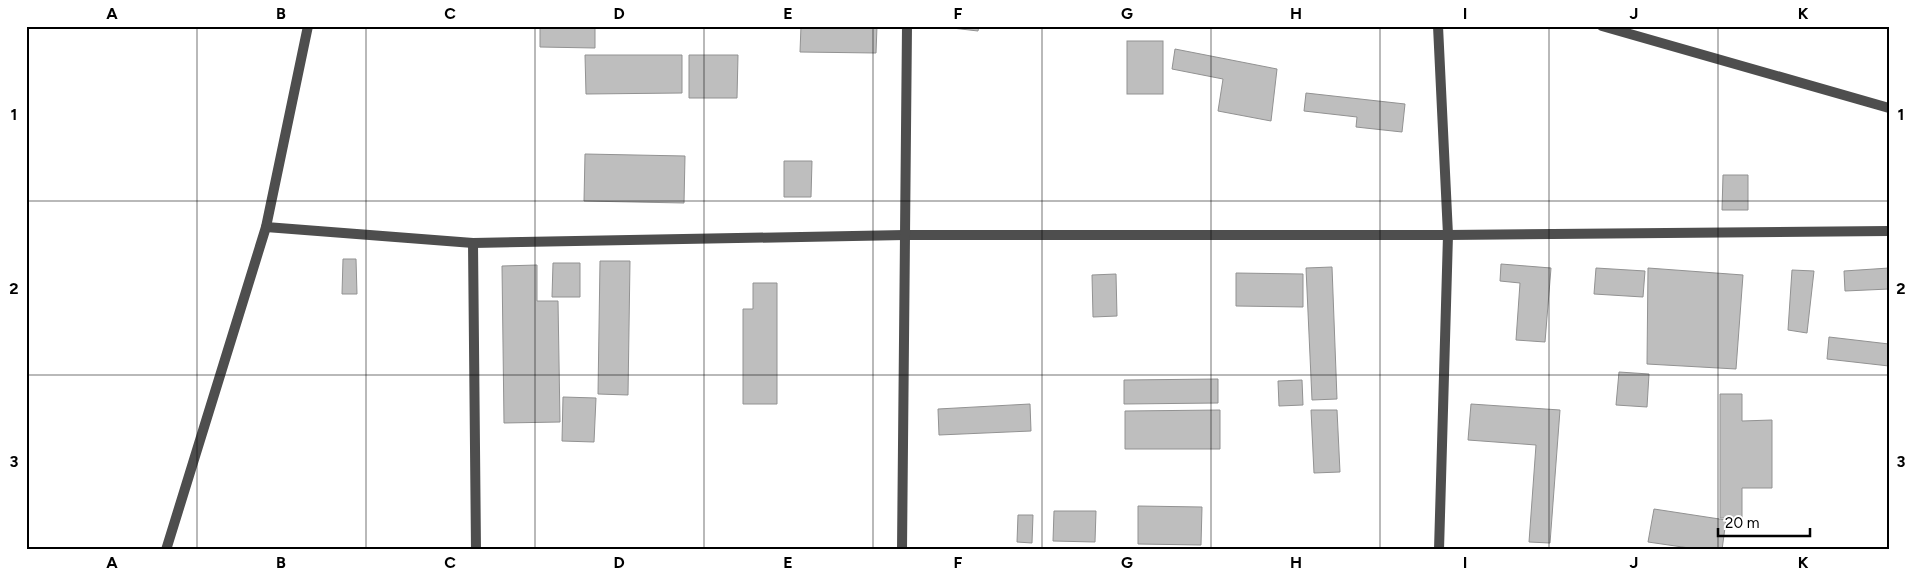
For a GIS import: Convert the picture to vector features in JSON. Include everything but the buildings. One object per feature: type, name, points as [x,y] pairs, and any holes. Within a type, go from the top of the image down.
[{"type":"street","points":[[166,550],[266,227],[308,26]]},
{"type":"street","points":[[902,550],[907,26]]},
{"type":"street","points":[[1438,26],[1448,235],[1439,550]]},
{"type":"street","points":[[1602,26],[1889,108]]},
{"type":"street","points":[[266,227],[473,243],[905,235],[1448,235],[1889,232]]},
{"type":"street","points":[[473,243],[476,550]]}]
